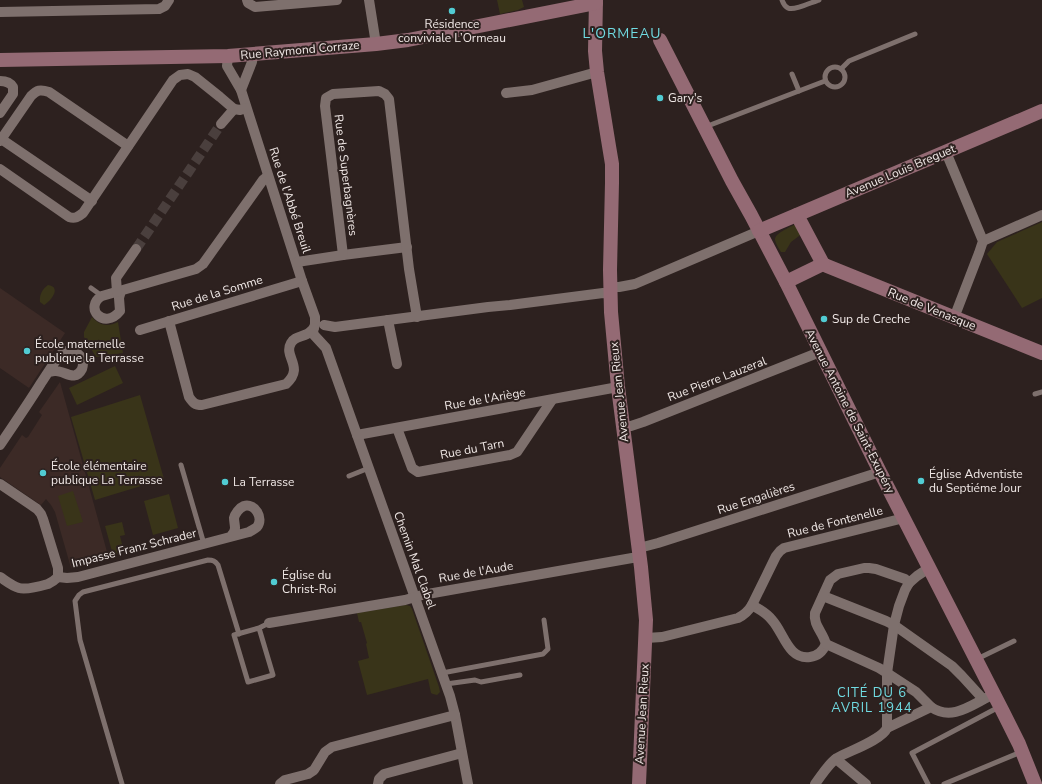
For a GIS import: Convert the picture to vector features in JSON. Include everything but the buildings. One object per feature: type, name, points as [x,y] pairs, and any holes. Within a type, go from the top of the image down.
[{"type":"main road","name":"Rue Raymond Corraze","points":[[0,60],[228,56],[376,44],[424,37],[596,2]]},
{"type":"main road","name":"Avenue Jean Rieux","points":[[596,2],[595,51],[597,72],[612,164],[610,312],[646,620],[639,784]]},
{"type":"main road","name":"Avenue Antoine de Saint-Exupéry","points":[[660,40],[786,282],[880,472],[976,660],[988,696],[1000,707],[1022,752],[1035,784]]},
{"type":"main road","name":"Avenue Louis Breguet","points":[[759,231],[1042,111]]},
{"type":"main road","points":[[786,282],[823,264],[797,215]]},
{"type":"main road","name":"Rue de Venasque","points":[[823,264],[1042,353]]},
{"type":"street","points":[[0,12],[159,8],[165,6],[169,0]]},
{"type":"street","points":[[247,0],[248,3],[255,7],[297,2],[337,0]]},
{"type":"street","points":[[369,0],[376,44]]},
{"type":"street","points":[[241,90],[251,65],[253,54]]},
{"type":"street","name":"Rue de l'Abbé Breuil","points":[[228,56],[227,66],[241,90],[302,280],[321,331]]},
{"type":"street","points":[[506,93],[532,90],[597,72]]},
{"type":"street","points":[[0,169],[69,217],[78,217],[92,201],[173,80],[180,75],[188,74],[195,77],[234,109],[240,110],[246,108]]},
{"type":"street","points":[[0,81],[10,83],[13,87],[13,94],[0,113]]},
{"type":"street","points":[[92,201],[1,140],[30,96],[36,91],[42,90],[49,92],[128,146]]},
{"type":"street","name":"Rue de Superbagnères","points":[[343,256],[324,106],[326,98],[333,94],[379,90],[389,99],[417,317]]},
{"type":"street","points":[[221,124],[234,109]]},
{"type":"street","points":[[946,152],[983,241],[954,318]]},
{"type":"street","points":[[136,249],[116,278],[119,291],[120,311],[116,316],[110,319],[103,319],[98,315],[95,309],[95,303],[98,298],[102,296],[119,291],[196,269],[203,264],[262,180],[268,176]]},
{"type":"street","points":[[983,241],[1042,215]]},
{"type":"street","points":[[169,321],[189,397],[193,403],[202,405],[286,384],[294,374],[294,367],[289,349],[290,344],[298,336],[388,320],[488,307],[510,306],[603,293],[619,287],[635,284],[759,231]]},
{"type":"street","points":[[297,262],[407,247]]},
{"type":"street","name":"Rue de la Somme","points":[[140,330],[302,280]]},
{"type":"street","points":[[388,320],[397,364]]},
{"type":"street","name":"Chemin Mal Clabel","points":[[321,331],[446,684],[455,715],[468,784]]},
{"type":"street","name":"Rue Pierre Lauzeral","points":[[623,426],[631,426],[643,422],[820,352]]},
{"type":"street","points":[[0,445],[49,372]]},
{"type":"street","name":"Rue de l'Ariège","points":[[357,435],[618,387]]},
{"type":"street","name":"Rue du Tarn","points":[[397,428],[412,468],[418,472],[503,457],[517,452],[552,400]]},
{"type":"street","name":"Rue Engalières","points":[[639,553],[658,543],[880,472]]},
{"type":"street","points":[[0,484],[37,509],[41,514],[44,519],[58,568],[58,576]]},
{"type":"street","name":"Rue de Fontenelle","points":[[646,638],[662,637],[738,618],[744,615],[749,611],[776,556],[784,548],[904,518]]},
{"type":"street","name":"Impasse Franz Schrader","points":[[0,577],[20,589],[26,589],[48,584],[54,581],[58,576],[67,578],[78,577],[231,536]]},
{"type":"street","name":"Rue de l'Aude","points":[[269,623],[624,560],[639,553]]},
{"type":"street","points":[[752,605],[760,609],[774,621],[790,649],[794,653],[805,658],[814,657],[824,649],[826,644],[824,637],[815,622],[815,613],[830,580],[838,574],[864,568],[876,569],[904,579],[909,583]]},
{"type":"street","points":[[887,728],[887,673],[894,625],[901,601],[909,583],[929,568]]},
{"type":"street","points":[[823,596],[894,625],[952,666],[962,676],[988,696],[957,712],[939,712],[931,708],[916,692],[879,668],[826,644]]},
{"type":"street","points":[[815,784],[836,759],[877,738],[886,731],[887,728],[931,708]]},
{"type":"street","points":[[280,784],[285,780],[308,774],[314,770],[325,752],[332,747],[455,715]]},
{"type":"street","points":[[378,784],[379,779],[384,774],[462,753]]},
{"type":"street","points":[[836,759],[866,784]]},
{"type":"lane","points":[[782,0],[784,5],[792,9],[819,0]]},
{"type":"lane","points":[[841,69],[849,61],[915,34]]},
{"type":"lane","points":[[836,67],[841,69],[844,73],[845,79],[839,86],[835,87],[829,85],[825,80],[827,71],[831,68],[836,67]]},
{"type":"lane","points":[[792,74],[799,91]]},
{"type":"lane","points":[[705,127],[825,80]]},
{"type":"lane","points":[[91,288],[102,296]]},
{"type":"lane","points":[[1036,394],[1042,392]]},
{"type":"lane","points":[[181,465],[204,544]]},
{"type":"lane","points":[[349,476],[369,468]]},
{"type":"lane","points":[[122,784],[80,640],[75,601],[76,597],[83,592],[211,560],[218,565],[239,634]]},
{"type":"lane","points":[[442,673],[543,654],[548,649],[544,620]]},
{"type":"lane","points":[[259,628],[273,674],[248,682],[234,635],[259,628],[269,623]]},
{"type":"lane","points":[[976,660],[1014,641]]},
{"type":"lane","points":[[446,684],[475,680],[481,682],[520,675]]},
{"type":"lane","points":[[928,784],[912,753],[1000,707]]},
{"type":"lane","points":[[944,784],[1022,752]]},
{"type":"shaded area","points":[[497,0],[522,0],[524,7],[500,14]]},
{"type":"shaded area","points":[[1042,222],[1042,298],[1022,308],[987,254],[997,242]]},
{"type":"shaded area","points":[[798,223],[803,233],[791,242],[785,252],[781,252],[775,242],[775,237]]},
{"type":"shaded area","points":[[48,285],[52,286],[55,291],[50,300],[44,305],[40,302],[40,297],[41,293]]},
{"type":"shaded area","name":"École maternelle publique la Terrasse","points":[[0,288],[65,333],[29,388],[0,368]]},
{"type":"shaded area","points":[[92,317],[104,325],[111,325],[118,322],[123,353],[96,357],[84,337],[84,332]]},
{"type":"shaded area","points":[[115,366],[123,383],[77,405],[69,388]]},
{"type":"shaded area","name":"École élémentaire publique La Terrasse","points":[[60,382],[109,559],[71,568],[55,512],[51,505],[46,499],[41,505],[0,477],[0,468],[22,435],[26,438],[28,437],[42,415],[39,412]]},
{"type":"shaded area","points":[[140,395],[164,479],[95,500],[71,417]]},
{"type":"shaded area","points":[[73,491],[83,522],[67,526],[58,496]]},
{"type":"shaded area","points":[[169,494],[178,528],[153,535],[144,501]]},
{"type":"shaded area","points":[[122,522],[125,535],[120,536],[124,552],[113,555],[105,526]]},
{"type":"shaded area","points":[[406,605],[410,606],[412,609],[440,692],[437,695],[431,693],[428,679],[367,695],[358,661],[369,658],[367,643],[357,613]]},
{"type":"tunnel","points":[[136,249],[221,124]]},
{"type":"place","name":"Résidence conviviale L’Ormeau","points":[[452,11]]},
{"type":"place","name":"Gary's","points":[[660,98]]},
{"type":"place","name":"Sup de Creche","points":[[824,319]]},
{"type":"place","name":"École maternelle publique la Terrasse","points":[[27,351]]},
{"type":"place","name":"École élémentaire publique La Terrasse","points":[[43,473]]},
{"type":"place","name":"Église Adventiste du Septiéme Jour","points":[[921,481]]},
{"type":"place","name":"La Terrasse","points":[[225,482]]},
{"type":"place","name":"Église du Christ-Roi","points":[[274,582]]},
{"type":"district","name":"L'ORMEAU","points":[[622,33]]},
{"type":"district","name":"CITÉ DU 6 AVRIL 1944","points":[[872,700]]}]
